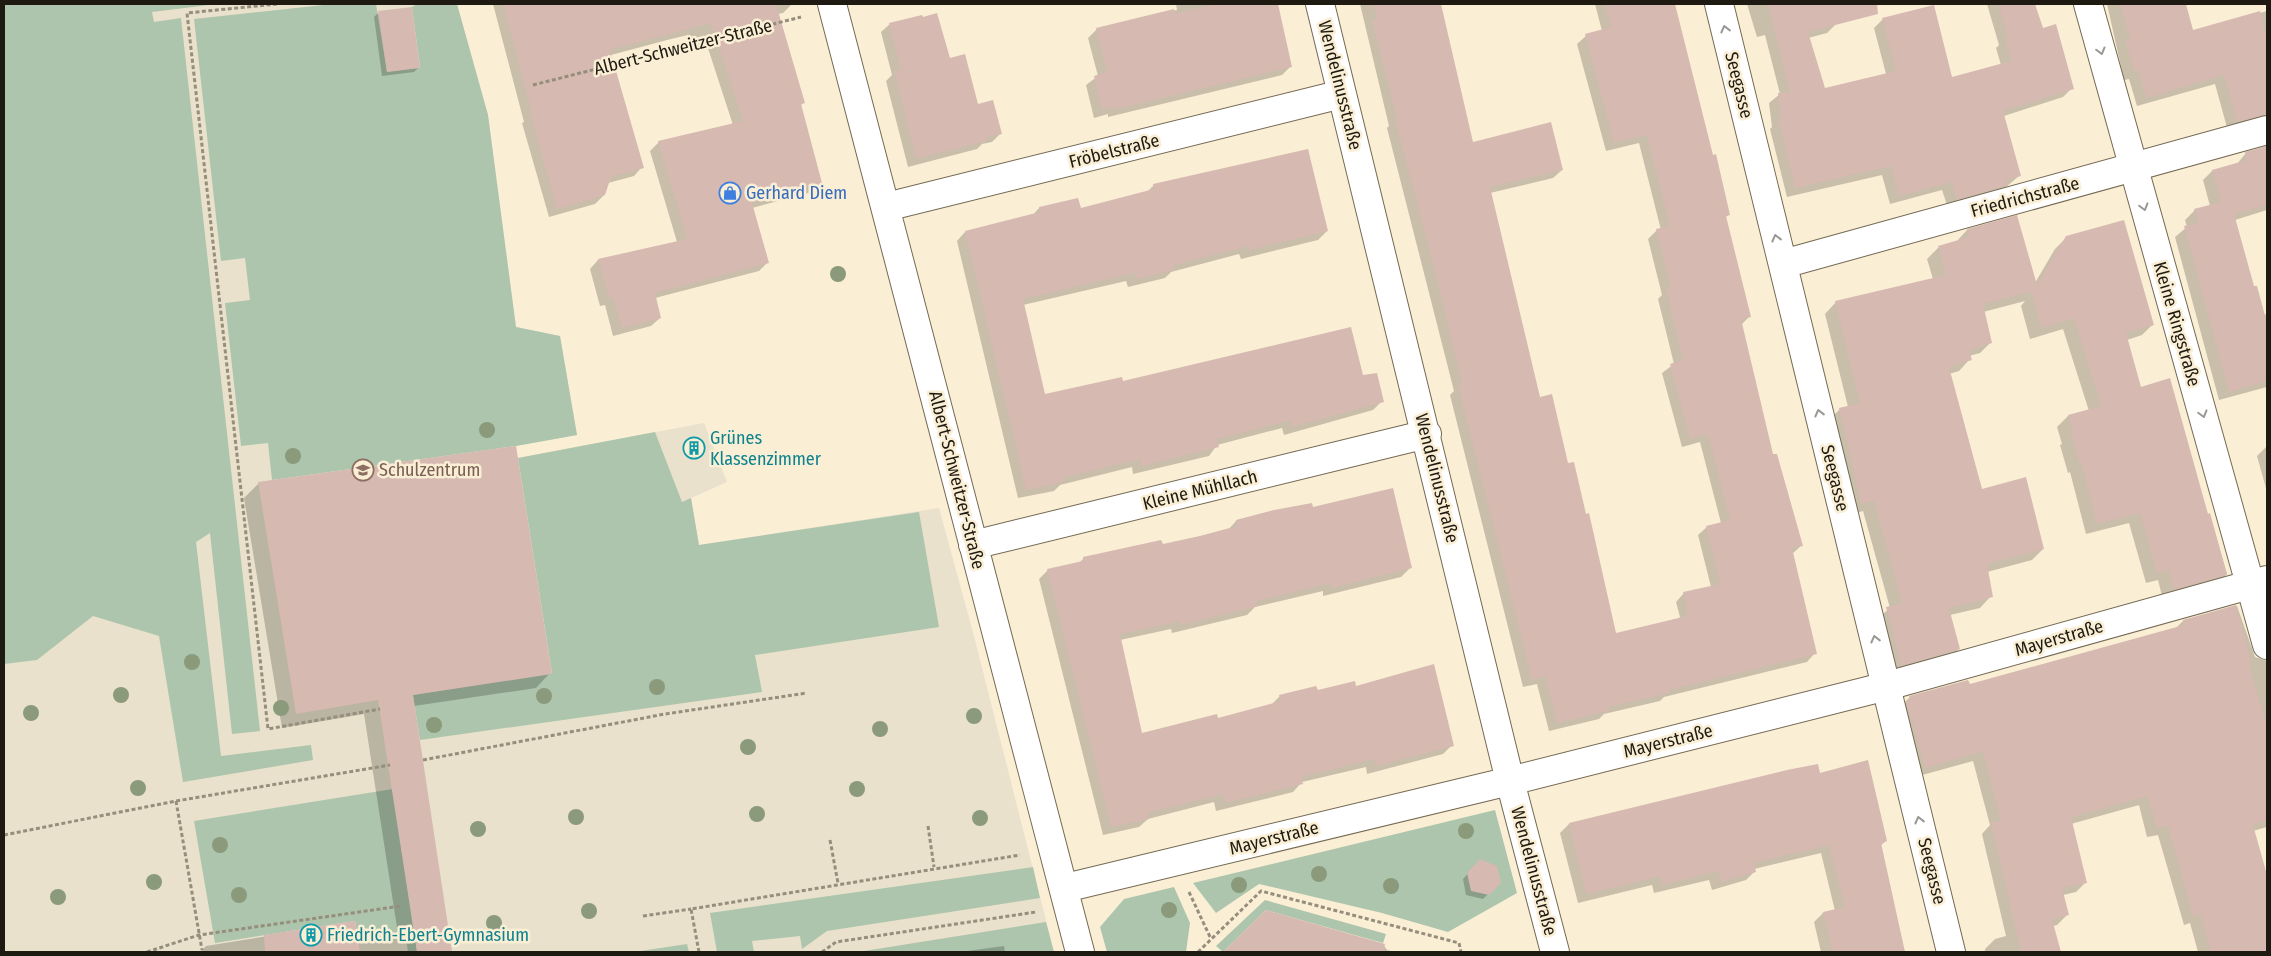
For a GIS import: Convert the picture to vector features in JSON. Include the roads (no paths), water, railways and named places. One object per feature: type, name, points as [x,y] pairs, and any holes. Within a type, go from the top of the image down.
[{"type":"street","name":"Wendelinusstraße","points":[[1320,4],[1427,434],[1510,780],[1555,952]]},
{"type":"street","name":"Seegasse","points":[[1719,4],[1951,952]]},
{"type":"street","name":"Kleine Ringstraße","points":[[2088,4],[2133,168],[2259,582],[2267,645]]},
{"type":"street","name":"Albert-Schweitzer-Straße","points":[[833,6],[1080,952]]},
{"type":"street","name":"Fröbelstraße","points":[[886,207],[1342,94]]},
{"type":"street","name":"Friedrichstraße","points":[[1783,264],[2267,130]]},
{"type":"street","name":"Kleine Mühllach","points":[[973,545],[1427,434]]},
{"type":"street","name":"Mayerstraße","points":[[1067,897],[1175,862],[1886,686],[2259,582]]},
{"type":"place","name":"Gerhard Diem","points":[[730,193]]},
{"type":"place","name":"Grünes Klassenzimmer","points":[[694,448]]},
{"type":"place","name":"Schulzentrum","points":[[363,470]]},
{"type":"place","name":"Friedrich-Ebert-Gymnasium","points":[[311,935]]}]
